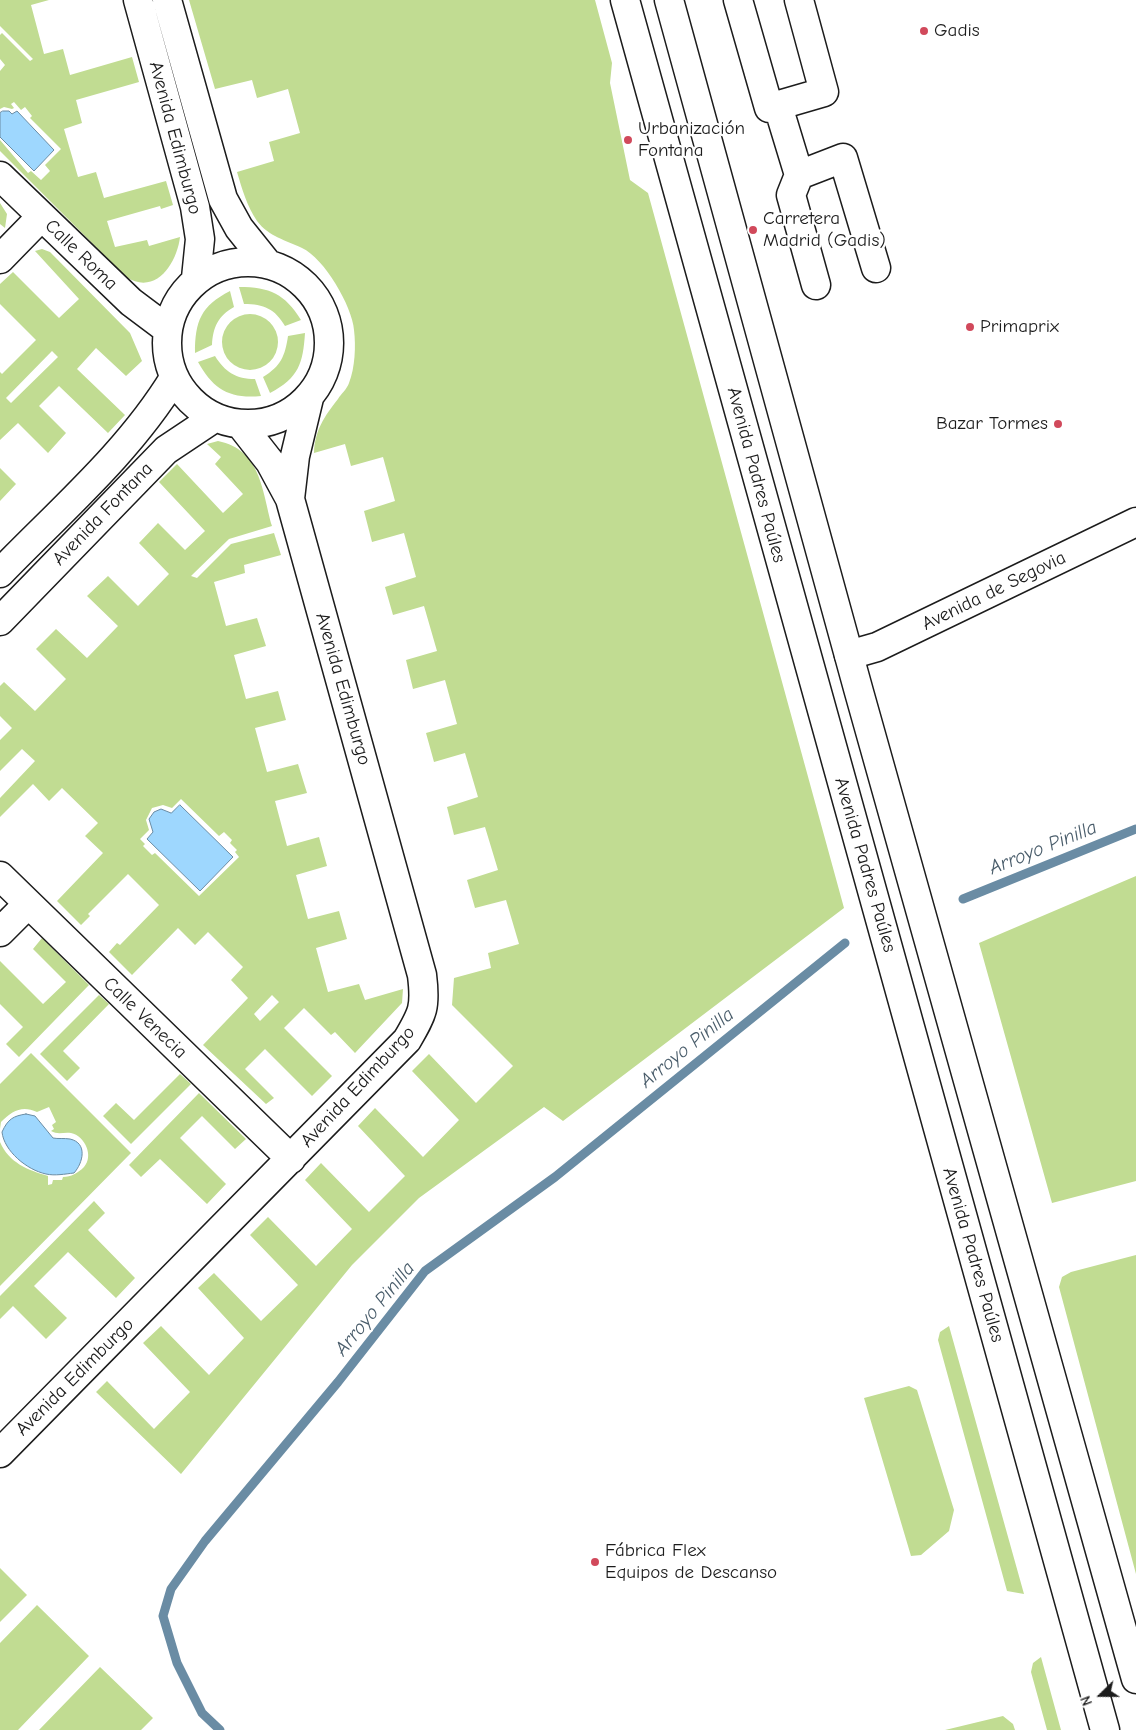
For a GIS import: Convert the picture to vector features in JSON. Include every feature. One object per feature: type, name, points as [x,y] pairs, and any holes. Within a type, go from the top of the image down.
[{"type":"main road","name":"Avenida Edimburgo","points":[[138,0],[195,207],[200,239],[196,278]]},
{"type":"main road","name":"Avenida Edimburgo","points":[[167,0],[222,199],[239,228],[267,262]]},
{"type":"main road","name":"Avenida Padres Paúles","points":[[625,0],[1105,1730]]},
{"type":"main road","points":[[669,0],[849,655],[1136,1679]]},
{"type":"main road","points":[[738,0],[769,108],[824,92],[799,0]]},
{"type":"main road","points":[[778,106],[799,175],[790,195],[816,285]]},
{"type":"main road","points":[[799,175],[843,158],[876,268]]},
{"type":"main road","name":"Calle Roma","points":[[0,176],[131,302],[166,329]]},
{"type":"main road","points":[[0,259],[41,217]]},
{"type":"main road","points":[[230,262],[267,262],[295,275],[317,297],[328,326],[330,352],[323,377],[309,398],[278,420],[241,425],[214,418],[190,401],[174,378],[166,354],[166,329],[177,301],[196,278],[230,262]]},
{"type":"main road","name":"Avenida Fontana","points":[[0,573],[128,441],[156,406],[174,378]]},
{"type":"main road","name":"Avenida Edimburgo","points":[[290,499],[295,456],[309,398]]},
{"type":"main road","name":"Avenida Fontana","points":[[0,621],[166,450],[214,418]]},
{"type":"main road","name":"Avenida Edimburgo","points":[[0,1453],[407,1040],[422,1014],[425,995],[422,975],[290,499],[270,462],[241,425]]},
{"type":"main road","name":"Avenida de Segovia","points":[[849,655],[877,647],[1136,522]]},
{"type":"main road","name":"Calle Venecia","points":[[0,876],[291,1159]]},
{"type":"main road","points":[[0,932],[28,904]]},
{"type":"green space","points":[[0,0],[49,0],[31,5],[44,54],[63,49],[70,75],[132,57],[139,82],[76,100],[82,123],[64,129],[78,177],[96,172],[104,198],[166,181],[173,205],[161,209],[160,206],[107,221],[115,247],[147,240],[149,246],[180,237],[175,257],[170,266],[155,280],[137,282],[126,277],[0,151],[0,140],[28,173],[31,171],[41,180],[50,171],[45,165],[61,149],[30,118],[32,116],[25,107],[21,110],[14,102],[11,104],[14,108],[12,109],[4,107],[0,109],[0,71],[5,65],[0,59],[0,35],[2,33],[30,61],[33,59],[0,26]]},
{"type":"green space","points":[[189,0],[595,0],[612,63],[610,83],[630,180],[648,193],[844,908],[563,1121],[544,1107],[419,1198],[352,1265],[181,1474],[96,1392],[107,1381],[154,1429],[190,1392],[143,1343],[161,1326],[209,1375],[244,1338],[198,1288],[214,1273],[261,1321],[298,1285],[250,1235],[268,1217],[316,1266],[352,1229],[305,1180],[321,1163],[369,1212],[405,1176],[358,1126],[375,1108],[423,1157],[459,1120],[412,1071],[429,1054],[476,1103],[513,1066],[452,1005],[454,978],[491,968],[488,953],[519,944],[506,900],[475,908],[467,880],[498,870],[485,827],[454,835],[447,807],[478,797],[465,753],[434,762],[426,733],[457,724],[445,680],[413,689],[406,660],[437,651],[424,606],[393,615],[385,587],[416,577],[404,533],[372,542],[364,511],[395,501],[383,457],[351,466],[345,444],[314,453],[316,437],[321,424],[347,387],[353,371],[355,336],[348,308],[328,272],[310,253],[267,231],[257,221],[243,191],[237,172],[274,161],[269,142],[300,133],[288,89],[257,98],[252,80],[215,89]]},
{"type":"green space","points":[[0,203],[7,214],[5,228],[0,224]]},
{"type":"green space","points":[[42,249],[50,252],[130,333],[142,361],[126,376],[96,348],[77,369],[125,415],[108,433],[59,386],[39,406],[66,433],[48,453],[18,423],[0,440],[0,372],[2,374],[36,340],[0,304],[0,284],[13,272],[59,318],[79,299],[35,251]],"holes":[[[52,351],[58,357],[11,403],[6,398]]]},
{"type":"green space","points":[[239,287],[260,288],[276,294],[289,304],[301,320],[285,326],[277,315],[263,306],[244,304]]},
{"type":"green space","points":[[230,291],[234,307],[224,314],[217,323],[212,345],[195,353],[198,323],[212,303]]},
{"type":"green space","points":[[250,314],[261,316],[270,322],[276,331],[278,342],[276,353],[270,362],[261,368],[250,370],[239,368],[230,362],[224,353],[222,342],[224,331],[230,322],[239,316]]},
{"type":"green space","points":[[305,333],[303,353],[298,369],[287,382],[270,393],[263,377],[274,369],[281,360],[288,336]]},
{"type":"green space","points":[[215,356],[227,370],[237,376],[255,379],[261,396],[250,397],[231,394],[216,385],[198,362]]},
{"type":"green space","points":[[218,441],[232,446],[243,453],[251,462],[262,486],[272,526],[229,539],[191,576],[197,578],[231,544],[274,533],[281,555],[244,565],[245,573],[214,582],[226,626],[257,618],[266,646],[234,655],[246,699],[278,691],[286,720],[255,728],[267,772],[298,764],[307,793],[275,801],[287,846],[319,837],[327,866],[296,875],[308,919],[339,911],[347,939],[316,948],[328,992],[359,984],[365,1000],[403,989],[402,1003],[355,1053],[335,1032],[331,1035],[304,1008],[284,1028],[332,1076],[312,1096],[265,1049],[245,1069],[274,1098],[266,1104],[203,1045],[248,998],[231,980],[243,967],[208,932],[195,945],[178,928],[132,975],[109,952],[117,943],[120,945],[159,905],[128,874],[88,914],[90,916],[81,925],[57,901],[103,853],[85,836],[98,823],[62,788],[49,801],[33,784],[0,817],[0,798],[35,761],[22,749],[0,771],[0,740],[12,728],[0,716],[0,686],[4,682],[35,711],[66,679],[36,649],[56,629],[87,658],[118,626],[87,596],[108,576],[138,606],[169,574],[139,543],[158,523],[185,550],[205,531],[159,482],[177,464],[223,513],[243,494],[215,464],[221,457],[207,444]],"holes":[[[181,799],[219,836],[224,832],[232,840],[230,843],[237,850],[235,852],[239,857],[199,896],[155,853],[152,855],[143,846],[145,844],[140,839],[149,830],[146,820],[152,808],[163,805],[172,808]],[[272,995],[279,1002],[260,1021],[254,1014]]]},
{"type":"green space","points":[[0,468],[16,484],[0,501]]},
{"type":"green space","points":[[1136,876],[1136,1181],[1052,1203],[979,943]]},
{"type":"green space","points":[[42,938],[89,985],[19,1057],[6,1044],[23,1027],[0,1004],[0,961],[43,1004],[66,982],[33,949]]},
{"type":"green space","points":[[99,995],[109,1004],[63,1051],[80,1068],[67,1081],[40,1054]]},
{"type":"green space","points":[[31,1053],[131,1153],[0,1286],[0,1142],[8,1155],[20,1165],[48,1176],[48,1185],[52,1184],[53,1180],[62,1180],[63,1177],[77,1173],[87,1163],[88,1157],[84,1142],[76,1135],[51,1131],[54,1129],[52,1125],[56,1122],[49,1107],[37,1112],[27,1109],[18,1110],[1,1122],[0,1129],[0,1084]]},
{"type":"green space","points":[[180,1074],[191,1084],[131,1144],[103,1116],[116,1103],[134,1120]]},
{"type":"green space","points":[[199,1093],[246,1139],[235,1149],[202,1116],[180,1138],[226,1184],[207,1204],[160,1159],[141,1177],[129,1165]]},
{"type":"green space","points":[[94,1201],[105,1213],[88,1230],[135,1278],[116,1298],[68,1252],[34,1286],[67,1318],[46,1339],[13,1306],[0,1319],[0,1296]]},
{"type":"green space","points":[[1136,1255],[1136,1574],[1059,1287],[1062,1277],[1071,1272]]},
{"type":"green space","points":[[949,1326],[1024,1594],[1007,1591],[938,1340],[940,1332]]},
{"type":"green space","points":[[909,1386],[917,1390],[954,1510],[949,1531],[921,1555],[911,1556],[864,1398]]},
{"type":"green space","points":[[0,1568],[27,1595],[0,1622]]},
{"type":"green space","points":[[37,1605],[89,1656],[18,1730],[0,1730],[0,1643]]},
{"type":"green space","points":[[1041,1657],[1061,1730],[1047,1730],[1031,1672],[1033,1663]]},
{"type":"green space","points":[[100,1667],[153,1718],[141,1730],[39,1730]]},
{"type":"green space","points":[[1003,1716],[1013,1724],[1015,1730],[945,1730]]},
{"type":"water","points":[[9,111],[12,114],[17,111],[54,150],[34,171],[0,137],[0,113]]},
{"type":"water","points":[[180,805],[233,857],[200,891],[147,839],[153,832],[149,819],[154,812],[161,809],[171,813]]},
{"type":"water","points":[[26,1114],[35,1116],[53,1138],[76,1141],[82,1149],[82,1154],[80,1164],[74,1173],[53,1175],[39,1172],[24,1164],[12,1153],[7,1146],[2,1132],[11,1119]]},
{"type":"waterway","name":"Arroyo Pinilla","points":[[963,899],[1136,829]]},
{"type":"waterway","name":"Arroyo Pinilla","points":[[220,1730],[202,1713],[177,1663],[163,1616],[171,1589],[205,1541],[338,1382],[425,1271],[555,1177],[845,943]]},
{"type":"place","name":"Gadis","points":[[924,31]]},
{"type":"place","name":"Urbanización Fontana","points":[[628,140]]},
{"type":"place","name":"Carretera Madrid (Gadis)","points":[[753,230]]},
{"type":"place","name":"Primaprix","points":[[970,327]]},
{"type":"place","name":"Bazar Tormes","points":[[1058,424]]},
{"type":"place","name":"Fábrica Flex Equipos de Descanso","points":[[595,1562]]}]
